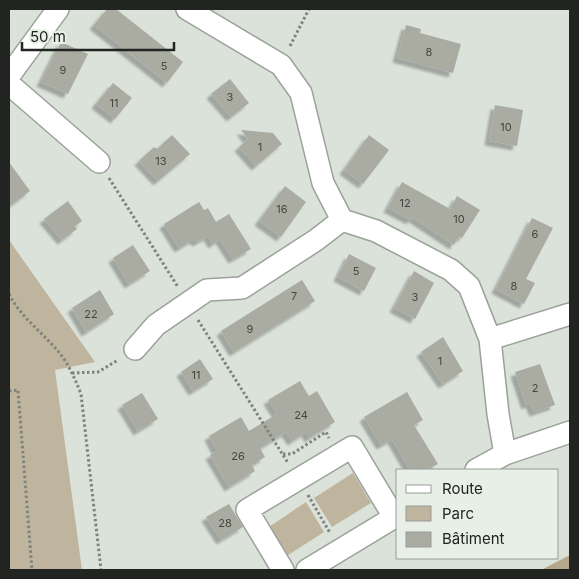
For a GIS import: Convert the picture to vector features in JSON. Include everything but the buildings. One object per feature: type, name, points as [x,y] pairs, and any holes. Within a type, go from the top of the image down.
[{"type":"street","points":[[9,76],[58,9]]},
{"type":"street","points":[[187,9],[281,65],[301,94],[323,183],[342,220],[376,231],[451,270],[470,286],[490,339],[498,414],[505,454]]},
{"type":"street","points":[[9,84],[99,162]]},
{"type":"street","points":[[135,349],[156,325],[207,290],[242,288],[316,240],[342,220]]},
{"type":"street","points":[[490,339],[570,314]]},
{"type":"street","points":[[478,469],[505,454],[570,432]]},
{"type":"street","points":[[283,570],[247,510],[352,447],[396,516],[307,570]]},
{"type":"path","points":[[281,65],[309,9]]},
{"type":"path","points":[[99,162],[283,454]]},
{"type":"path","points":[[9,294],[28,321],[63,357],[72,372],[81,394],[101,570]]},
{"type":"path","points":[[72,372],[98,372]]},
{"type":"path","points":[[9,391],[18,390],[32,570]]},
{"type":"path","points":[[299,480],[340,549]]},
{"type":"green space","points":[[9,240],[95,362],[55,370],[82,570],[9,570]]},
{"type":"green space","points":[[353,473],[371,503],[332,527],[314,498]]},
{"type":"green space","points":[[306,502],[324,532],[285,557],[266,529]]},
{"type":"shaded area","points":[[570,555],[570,570],[541,570]]}]
